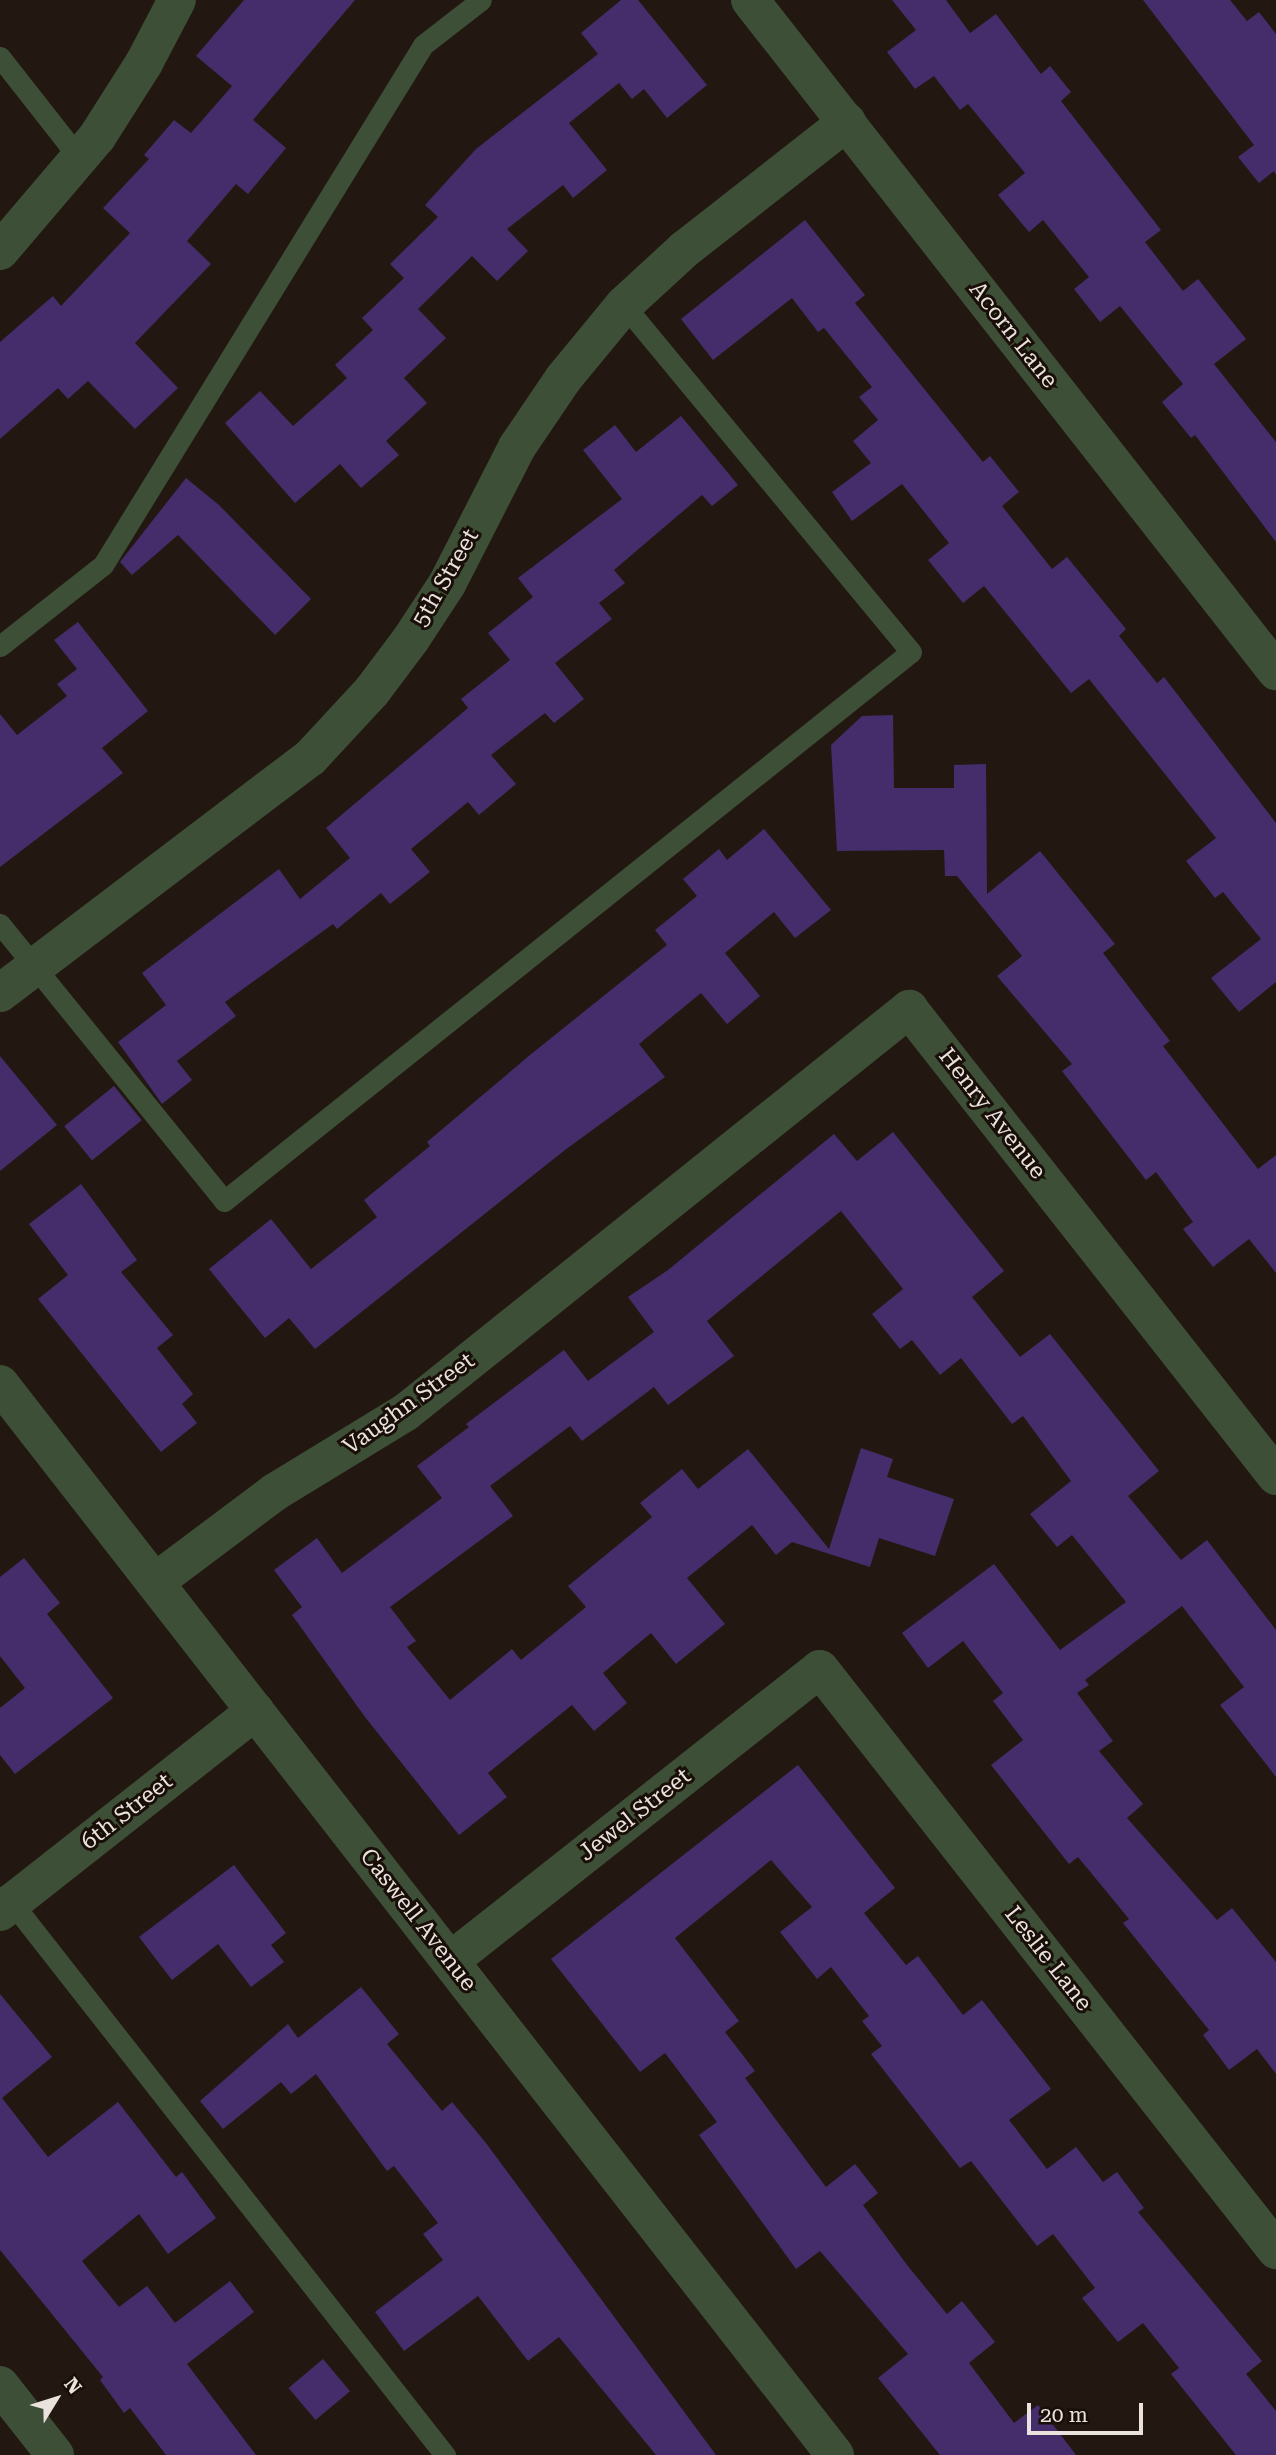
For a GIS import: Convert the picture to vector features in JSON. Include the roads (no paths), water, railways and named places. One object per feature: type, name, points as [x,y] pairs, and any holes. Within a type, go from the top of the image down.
[{"type":"street","points":[[0,251],[80,159],[144,63],[177,0]]},
{"type":"street","name":"Acorn Lane","points":[[750,0],[1276,671]]},
{"type":"street","name":"5th Street","points":[[0,993],[310,758],[372,691],[447,584],[517,447],[563,379],[624,305],[685,249],[846,122]]},
{"type":"street","name":"Henry Avenue","points":[[655,1212],[909,1009],[1276,1476]]},
{"type":"street","name":"Vaughn Street","points":[[155,1582],[275,1492],[406,1412],[655,1212]]},
{"type":"street","name":"Caswell Avenue","points":[[0,1384],[835,2455]]},
{"type":"street","name":"Jewel Street","points":[[450,1961],[820,1669]]},
{"type":"street","name":"Leslie Lane","points":[[820,1669],[1276,2250]]},
{"type":"street","name":"6th Street","points":[[4,1901],[255,1711]]},
{"type":"street","points":[[0,2385],[55,2455]]},
{"type":"lane","points":[[0,646],[103,565],[423,45],[481,0]]},
{"type":"lane","points":[[0,57],[80,159]]},
{"type":"lane","points":[[0,925],[225,1201],[911,652],[624,305]]},
{"type":"lane","points":[[4,1901],[445,2455]]}]
